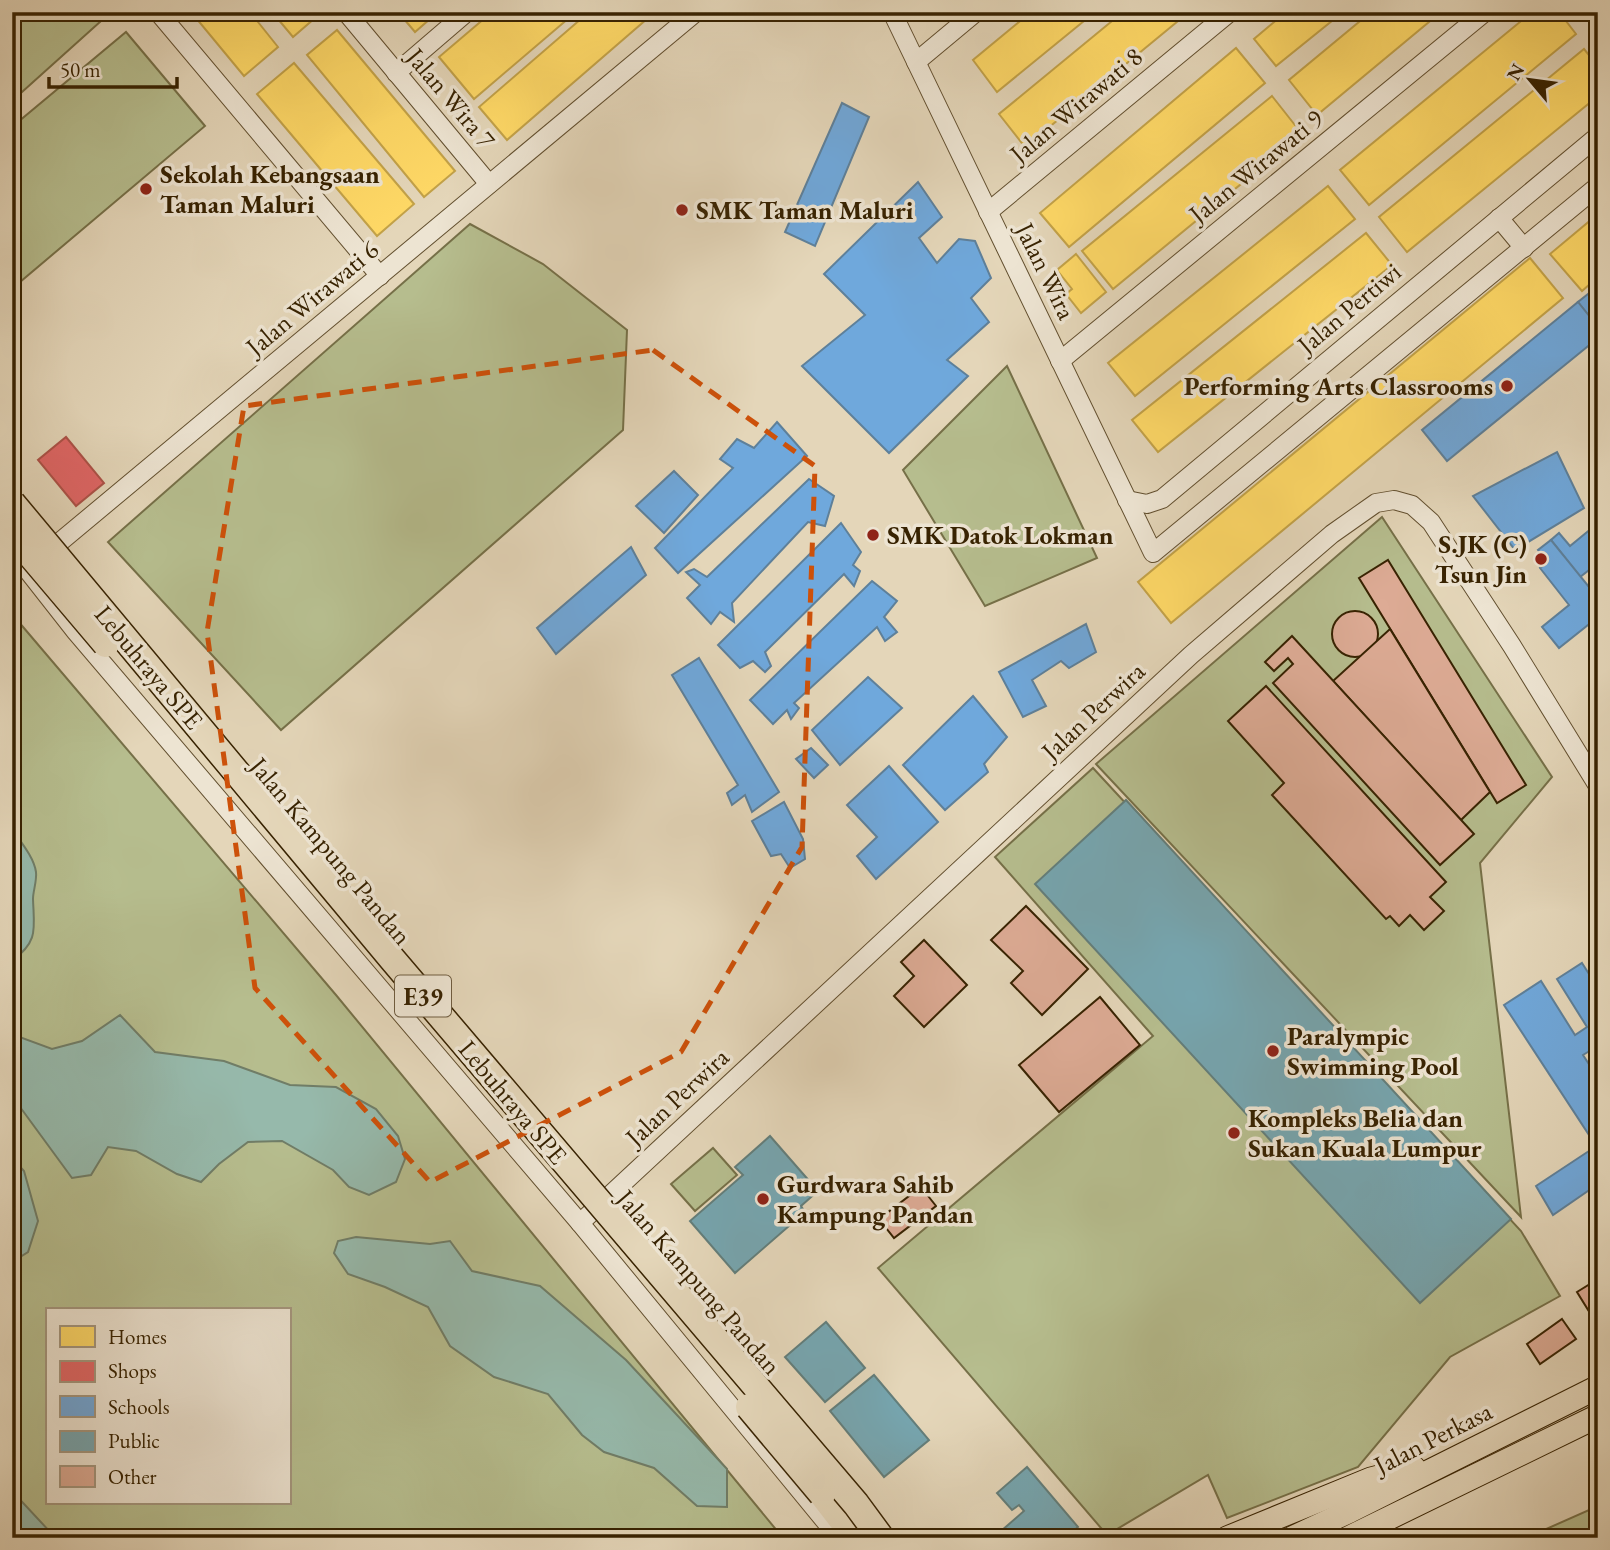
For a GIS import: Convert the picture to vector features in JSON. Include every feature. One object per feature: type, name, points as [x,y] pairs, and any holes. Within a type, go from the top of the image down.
[{"type":"highway","name":"Lebuhraya SPE","points":[[12,503],[393,960],[856,1504],[882,1538]]},
{"type":"highway","name":"Lebuhraya SPE","points":[[12,533],[391,980],[856,1538]]},
{"type":"main road","name":"Jalan Perkasa","points":[[1292,1538],[1598,1387]]},
{"type":"main road","name":"Jalan Perkasa","points":[[1348,1538],[1598,1416]]},
{"type":"main road","points":[[1227,1538],[1371,1479],[1451,1459]]},
{"type":"street","points":[[158,12],[380,276]]},
{"type":"street","name":"Jalan Wira 7","points":[[346,12],[489,184]]},
{"type":"street","points":[[396,73],[467,12]]},
{"type":"street","name":"Jalan Wirawati 6","points":[[27,570],[696,12]]},
{"type":"street","name":"Jalan Wira","points":[[892,12],[1153,553],[1524,248]]},
{"type":"street","points":[[916,62],[976,12]]},
{"type":"street","name":"Jalan Wirawati 8","points":[[988,212],[1230,12]]},
{"type":"street","name":"Jalan Wirawati 9","points":[[1060,361],[1485,12]]},
{"type":"street","name":"Jalan Pertiwi","points":[[1127,500],[1147,504],[1162,499],[1598,136]]},
{"type":"street","points":[[1499,218],[1524,248],[1598,186]]},
{"type":"street","name":"Jalan Perwira","points":[[580,1223],[1191,655],[1332,534],[1376,503],[1394,500],[1412,505],[1431,522],[1512,646],[1598,786]]},
{"type":"street","name":"Jalan Kampung Pandan","points":[[12,518],[598,1207],[692,1312],[882,1538]]},
{"type":"street","name":"Jalan Kampung Pandan","points":[[12,551],[76,632],[580,1223],[839,1538]]},
{"type":"highlighted area","points":[[653,350],[815,466],[802,847],[681,1052],[430,1182],[255,988],[207,632],[244,406]]},
{"type":"green space","points":[[12,12],[111,12],[12,101]]},
{"type":"green space","points":[[126,32],[205,126],[20,282],[12,272],[12,127]]},
{"type":"green space","points":[[470,224],[543,264],[627,330],[623,430],[281,730],[108,542]]},
{"type":"green space","points":[[1007,366],[1097,558],[985,606],[903,470]]},
{"type":"green space","points":[[1382,517],[1552,777],[1480,863],[1521,1217],[1096,764]]},
{"type":"green space","points":[[12,614],[336,995],[783,1538],[12,1538]]},
{"type":"green space","name":"Kompleks Belia dan Sukan Kuala Lumpur","points":[[1093,768],[1521,1231],[1560,1296],[1450,1357],[1358,1467],[1227,1518],[1208,1475],[1107,1535],[878,1268],[1153,1036],[995,857]]},
{"type":"green space","points":[[713,1148],[737,1175],[695,1211],[671,1184]]},
{"type":"green space","points":[[1598,1506],[1598,1538],[1526,1538]]},
{"type":"shaded area","points":[[12,829],[30,855],[36,875],[33,934],[27,947],[12,961]]},
{"type":"shaded area","points":[[120,1015],[155,1052],[224,1061],[290,1085],[336,1087],[376,1109],[398,1136],[405,1159],[396,1182],[369,1195],[349,1187],[333,1170],[282,1141],[248,1142],[201,1182],[177,1174],[136,1151],[108,1147],[91,1175],[72,1178],[12,1096],[12,1038],[17,1036],[52,1049],[82,1041]]},
{"type":"shaded area","points":[[12,1158],[24,1171],[38,1221],[28,1252],[12,1262]]},
{"type":"shaded area","points":[[356,1237],[430,1244],[450,1241],[472,1271],[540,1286],[626,1360],[727,1469],[727,1507],[697,1506],[654,1468],[604,1452],[582,1435],[548,1394],[494,1377],[450,1346],[428,1307],[348,1274],[334,1253],[338,1241]]},
{"type":"shaded area","points":[[12,1491],[52,1534],[54,1538],[12,1538]]},
{"type":"building: Homes","points":[[191,12],[250,12],[278,47],[244,76]]},
{"type":"building: Homes","points":[[272,12],[322,12],[293,37]]},
{"type":"building: Homes","points":[[398,12],[438,12],[415,32]]},
{"type":"building: Homes","points":[[492,12],[576,12],[474,99],[439,57]]},
{"type":"building: Homes","points":[[589,12],[655,12],[507,140],[479,107]]},
{"type":"building: Homes","points":[[1031,12],[1095,12],[997,92],[973,60]]},
{"type":"building: Homes","points":[[1123,12],[1189,12],[1025,147],[999,114]]},
{"type":"building: Homes","points":[[1286,12],[1343,12],[1276,66],[1254,39]]},
{"type":"building: Homes","points":[[1371,12],[1441,12],[1317,115],[1289,80]]},
{"type":"building: Homes","points":[[1532,12],[1559,12],[1576,34],[1369,205],[1340,170]]},
{"type":"building: Homes","points":[[337,30],[455,171],[424,197],[307,55]]},
{"type":"building: Homes","points":[[1236,48],[1265,83],[1069,247],[1040,213]]},
{"type":"building: Homes","points":[[1584,49],[1598,66],[1598,96],[1407,252],[1379,217]]},
{"type":"building: Homes","points":[[294,63],[414,204],[377,236],[257,94]]},
{"type":"building: Homes","points":[[1272,96],[1302,134],[1113,289],[1082,251]]},
{"type":"building: Homes","points":[[1328,186],[1355,219],[1135,396],[1108,363]]},
{"type":"building: Homes","points":[[1598,214],[1598,277],[1582,291],[1550,254]]},
{"type":"building: Homes","points":[[1366,233],[1392,265],[1158,452],[1132,420]]},
{"type":"building: Homes","points":[[1076,254],[1106,292],[1081,313],[1066,294],[1072,289],[1057,270]]},
{"type":"building: Homes","points":[[1530,258],[1563,298],[1171,623],[1138,582]]},
{"type":"building: Shops","points":[[66,437],[104,483],[76,506],[38,460]]},
{"type":"building: Schools","points":[[842,103],[869,117],[815,246],[785,232]]},
{"type":"building: Schools","points":[[918,182],[942,217],[919,238],[937,263],[959,239],[975,241],[991,278],[971,298],[989,322],[947,360],[968,376],[889,453],[802,366],[865,315],[824,274]]},
{"type":"building: Schools","points":[[1598,286],[1598,327],[1578,302]]},
{"type":"building: Schools","name":"Performing Arts Classrooms","points":[[1578,302],[1598,327],[1598,338],[1447,461],[1422,430]]},
{"type":"building: Schools","points":[[777,422],[807,456],[678,573],[655,548],[733,468],[720,459],[737,439],[754,448]]},
{"type":"building: Schools","points":[[1557,452],[1584,508],[1515,550],[1473,496]]},
{"type":"building: Schools","points":[[674,471],[698,495],[664,533],[636,506]]},
{"type":"building: Schools","points":[[809,479],[834,496],[825,526],[808,522],[732,603],[734,622],[720,612],[711,624],[687,598],[700,585],[686,572],[694,569],[707,577]]},
{"type":"building: Schools","points":[[841,523],[861,552],[853,565],[860,571],[854,586],[844,574],[765,652],[771,666],[765,672],[753,661],[740,668],[718,645]]},
{"type":"building: Schools","points":[[1598,523],[1598,563],[1580,577],[1551,540],[1559,533],[1570,546]]},
{"type":"building: Schools","points":[[1551,540],[1598,598],[1598,617],[1559,648],[1542,627],[1569,605],[1540,568],[1547,562],[1538,550]]},
{"type":"building: Schools","points":[[631,547],[646,575],[556,654],[537,628]]},
{"type":"building: Schools","points":[[872,581],[897,601],[884,617],[897,632],[885,641],[877,627],[794,703],[799,708],[791,719],[787,710],[773,724],[750,700]]},
{"type":"building: Schools","points":[[1086,624],[1096,652],[1069,668],[1061,661],[1032,680],[1046,706],[1023,717],[999,672]]},
{"type":"building: Schools","points":[[699,658],[779,792],[752,812],[745,795],[732,805],[727,793],[738,785],[672,675]]},
{"type":"building: Schools","points":[[868,677],[902,708],[840,765],[812,730]]},
{"type":"building: Schools","points":[[973,696],[1007,737],[984,764],[988,772],[945,810],[903,765]]},
{"type":"building: Schools","points":[[811,748],[828,765],[814,778],[796,759]]},
{"type":"building: Schools","points":[[889,766],[938,822],[876,879],[857,856],[877,837],[847,805]]},
{"type":"building: Schools","points":[[784,802],[803,839],[805,859],[790,868],[781,854],[771,856],[752,821]]},
{"type":"building: Schools","points":[[1582,963],[1598,988],[1598,1050],[1596,1047],[1583,1055],[1598,1078],[1598,1133],[1591,1138],[1504,1005],[1541,981],[1575,1035],[1587,1027],[1557,979]]},
{"type":"building: Schools","points":[[1598,1145],[1598,1184],[1553,1215],[1536,1186]]},
{"type":"building: Public","name":"Paralympic Swimming Pool","points":[[1126,800],[1511,1219],[1420,1303],[1035,884]]},
{"type":"building: Public","name":"Gurdwara Sahib Kampung Pandan","points":[[770,1136],[818,1191],[801,1206],[805,1212],[735,1273],[690,1221],[743,1175],[735,1167]]},
{"type":"building: Public","points":[[826,1322],[865,1368],[825,1402],[785,1357]]},
{"type":"building: Public","points":[[874,1375],[929,1440],[884,1477],[830,1411]]},
{"type":"building: Public","points":[[1027,1467],[1078,1527],[1065,1538],[993,1538],[1024,1511],[1019,1505],[1012,1510],[997,1493]]},
{"type":"building: Other","points":[[1388,560],[1526,785],[1497,803],[1359,578]]},
{"type":"building: Other","points":[[1355,611],[1371,618],[1378,634],[1371,650],[1355,657],[1339,650],[1332,634],[1339,618]]},
{"type":"building: Other","points":[[1390,629],[1490,792],[1461,820],[1333,681]]},
{"type":"building: Other","points":[[1292,636],[1474,834],[1440,865],[1273,683],[1293,664],[1288,658],[1274,671],[1265,662]]},
{"type":"building: Other","points":[[1266,686],[1446,882],[1430,897],[1444,911],[1424,930],[1410,915],[1399,926],[1390,916],[1386,919],[1272,795],[1284,783],[1228,721]]},
{"type":"building: Other","points":[[1026,906],[1088,969],[1042,1015],[1011,983],[1023,971],[991,940]]},
{"type":"building: Other","points":[[924,940],[967,985],[924,1027],[894,996],[914,976],[901,962]]},
{"type":"building: Other","points":[[1100,997],[1140,1045],[1059,1112],[1019,1065]]},
{"type":"building: Other","points":[[921,1187],[936,1206],[894,1238],[879,1219]]},
{"type":"building: Other","points":[[1598,1279],[1598,1326],[1577,1292]]},
{"type":"building: Other","points":[[1562,1319],[1576,1339],[1540,1364],[1527,1344]]},
{"type":"place","name":"Sekolah Kebangsaan Taman Maluri","points":[[146,189]]},
{"type":"place","name":"SMK Taman Maluri","points":[[682,210]]},
{"type":"place","name":"Performing Arts Classrooms","points":[[1507,386]]},
{"type":"place","name":"SMK Datok Lokman","points":[[873,535]]},
{"type":"place","name":"S.JK (C) Tsun Jin","points":[[1541,559]]},
{"type":"place","name":"Paralympic Swimming Pool","points":[[1273,1051]]},
{"type":"place","name":"Kompleks Belia dan Sukan Kuala Lumpur","points":[[1234,1133]]},
{"type":"place","name":"Gurdwara Sahib Kampung Pandan","points":[[763,1199]]}]
